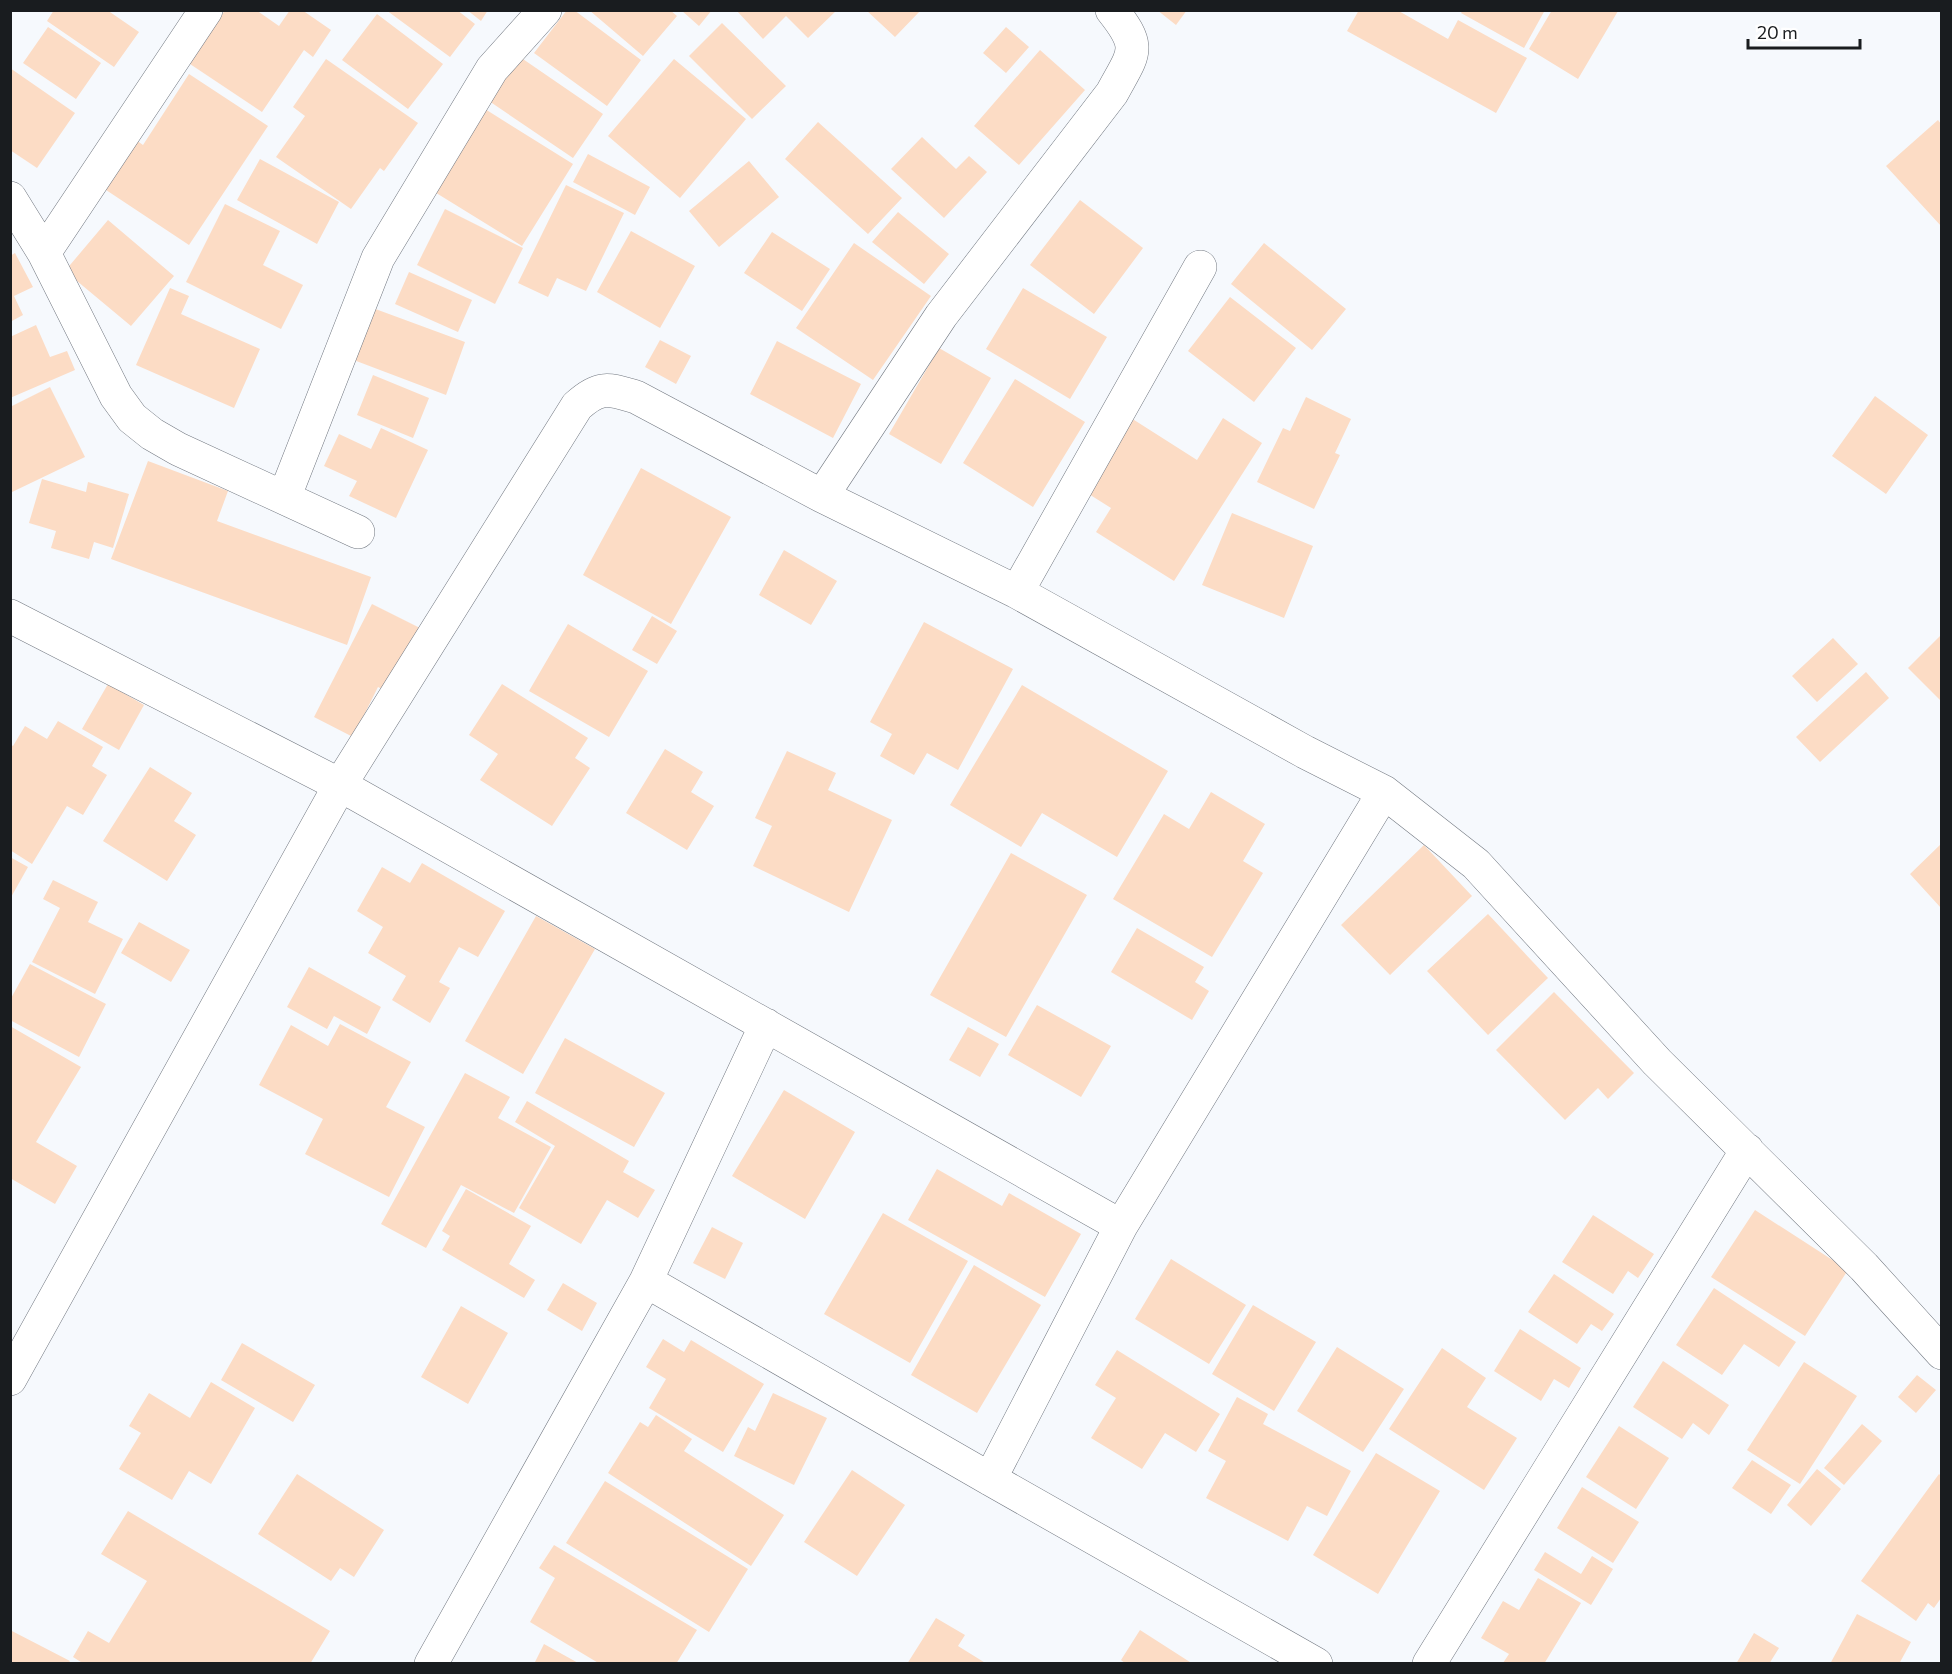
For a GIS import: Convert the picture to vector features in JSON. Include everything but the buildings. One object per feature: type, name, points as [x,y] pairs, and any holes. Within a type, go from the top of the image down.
[{"type":"street","points":[[44,253],[206,10]]},
{"type":"street","points":[[284,498],[378,258],[492,69],[544,10]]},
{"type":"street","points":[[822,496],[941,316],[1112,93],[1128,63],[1133,47],[1128,31],[1112,10]]},
{"type":"street","points":[[10,198],[44,253],[116,396],[132,418],[152,434],[178,449],[358,531]]},
{"type":"street","points":[[1017,592],[1200,267]]},
{"type":"street","points":[[10,1379],[340,785],[577,406],[591,393],[611,390],[636,397],[822,496],[1017,592],[1305,752],[1384,792],[1476,864],[1657,1062],[1864,1267],[1941,1353]]},
{"type":"street","points":[[10,616],[340,785],[1121,1226]]},
{"type":"street","points":[[990,1479],[1121,1226],[1384,792]]},
{"type":"street","points":[[431,1664],[646,1281],[766,1025]]},
{"type":"street","points":[[1429,1664],[1747,1150]]},
{"type":"street","points":[[646,1281],[1316,1664]]}]
